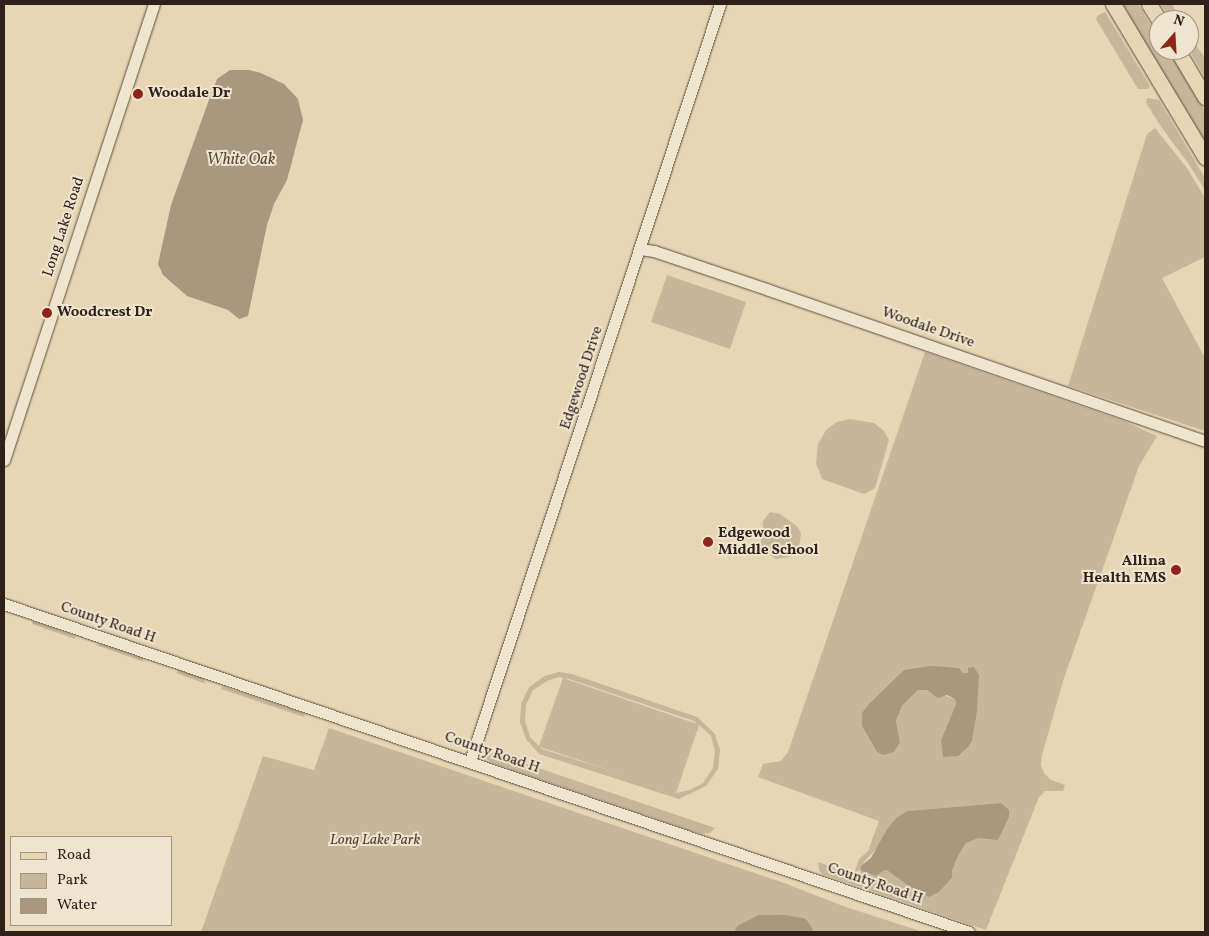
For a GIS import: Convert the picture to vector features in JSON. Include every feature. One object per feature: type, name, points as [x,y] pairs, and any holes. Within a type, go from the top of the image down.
[{"type":"main road","points":[[1113,4],[1205,157]]},
{"type":"main road","points":[[1183,60],[1205,97]]},
{"type":"street","name":"Long Lake Road","points":[[4,460],[154,4]]},
{"type":"street","name":"Edgewood Drive","points":[[470,761],[720,4]]},
{"type":"street","name":"Woodale Drive","points":[[640,249],[654,251],[743,281],[1205,441]]},
{"type":"street","name":"County Road H","points":[[4,604],[969,932]]},
{"type":"green space","points":[[1122,4],[1138,4],[1149,22],[1149,49]]},
{"type":"green space","points":[[1161,4],[1172,4],[1175,10],[1165,10]]},
{"type":"green space","points":[[1105,12],[1150,86],[1148,89],[1138,89],[1096,19],[1098,15]]},
{"type":"green space","points":[[1199,50],[1205,58],[1205,77],[1195,60],[1199,60]]},
{"type":"green space","points":[[1156,60],[1175,60],[1205,111],[1205,142]]},
{"type":"green space","points":[[1147,98],[1159,100],[1205,178],[1205,190],[1146,103]]},
{"type":"green space","points":[[1155,128],[1187,168],[1205,198],[1205,257],[1162,278],[1205,358],[1205,431],[1068,386],[1147,134]]},
{"type":"green space","points":[[667,275],[746,302],[730,349],[651,322]]},
{"type":"green space","points":[[925,352],[1124,421],[1157,436],[1139,466],[1064,678],[1042,755],[1041,765],[1044,773],[1051,780],[1065,785],[1063,791],[1045,791],[1039,797],[986,930],[822,874],[819,870],[818,862],[854,874],[859,859],[868,851],[879,821],[758,777],[763,764],[781,761],[788,752]],"holes":[[[959,668],[963,673],[979,675],[972,741],[941,740],[956,704],[955,699],[927,690],[918,690],[902,706],[896,721],[900,742],[877,752],[862,726],[862,713]],[[1001,803],[1009,817],[1006,822],[966,843],[958,856],[952,871],[952,878],[939,892],[910,887],[885,870],[876,876],[861,871],[864,862],[877,848],[887,829],[896,818],[907,811]]]},
{"type":"green space","points":[[850,419],[874,423],[884,431],[889,440],[875,488],[864,494],[822,479],[816,463],[818,444],[826,430],[837,422]]},
{"type":"green space","points":[[770,512],[780,514],[798,527],[801,534],[799,547],[790,557],[776,559],[760,548],[763,521]]},
{"type":"green space","points":[[33,621],[76,636],[75,639],[32,624]]},
{"type":"green space","points":[[101,644],[142,658],[144,662],[96,645]]},
{"type":"green space","points":[[179,670],[203,678],[206,684],[176,673]]},
{"type":"green space","points":[[559,672],[572,674],[697,717],[715,734],[720,750],[718,769],[706,786],[679,799],[539,754],[526,739],[520,722],[521,704],[529,687],[545,676]],"holes":[[[559,677],[563,678],[539,746],[530,737],[525,721],[526,705],[533,690],[547,681]],[[566,679],[694,721],[697,724]],[[699,725],[711,736],[715,751],[713,768],[703,783],[690,790],[676,793]],[[540,747],[621,774],[542,749]]]},
{"type":"green space","points":[[222,686],[304,713],[305,715],[304,717],[221,689]]},
{"type":"green space","name":"Long Lake Park","points":[[329,728],[923,932],[201,932],[263,756],[314,770]]},
{"type":"green space","points":[[492,753],[715,828],[710,833],[701,834],[492,763],[486,758]]},
{"type":"water","name":"White Oak","points":[[230,70],[249,70],[261,73],[284,84],[298,99],[303,120],[287,180],[274,204],[267,225],[248,316],[239,319],[228,310],[187,296],[163,275],[158,264],[171,205],[210,97],[217,79]]},
{"type":"water","points":[[931,666],[959,668],[963,673],[968,673],[968,668],[974,667],[979,675],[977,711],[972,741],[958,756],[943,757],[941,740],[956,704],[955,699],[947,695],[938,698],[927,690],[918,690],[902,706],[896,721],[900,742],[894,752],[883,755],[877,752],[862,726],[862,713],[904,670]]},
{"type":"water","points":[[1001,803],[1009,810],[1009,817],[998,840],[978,838],[966,843],[952,871],[952,878],[939,892],[929,897],[910,887],[888,871],[885,870],[876,876],[861,871],[861,866],[871,858],[887,829],[896,818],[907,811]]},
{"type":"waterway","points":[[743,932],[761,923],[783,923],[801,926],[805,932]]},
{"type":"place","name":"Woodale Dr","points":[[138,94]]},
{"type":"place","name":"Woodcrest Dr","points":[[47,313]]},
{"type":"place","name":"Edgewood Middle School","points":[[708,542]]},
{"type":"place","name":"Allina Health EMS","points":[[1176,570]]}]
